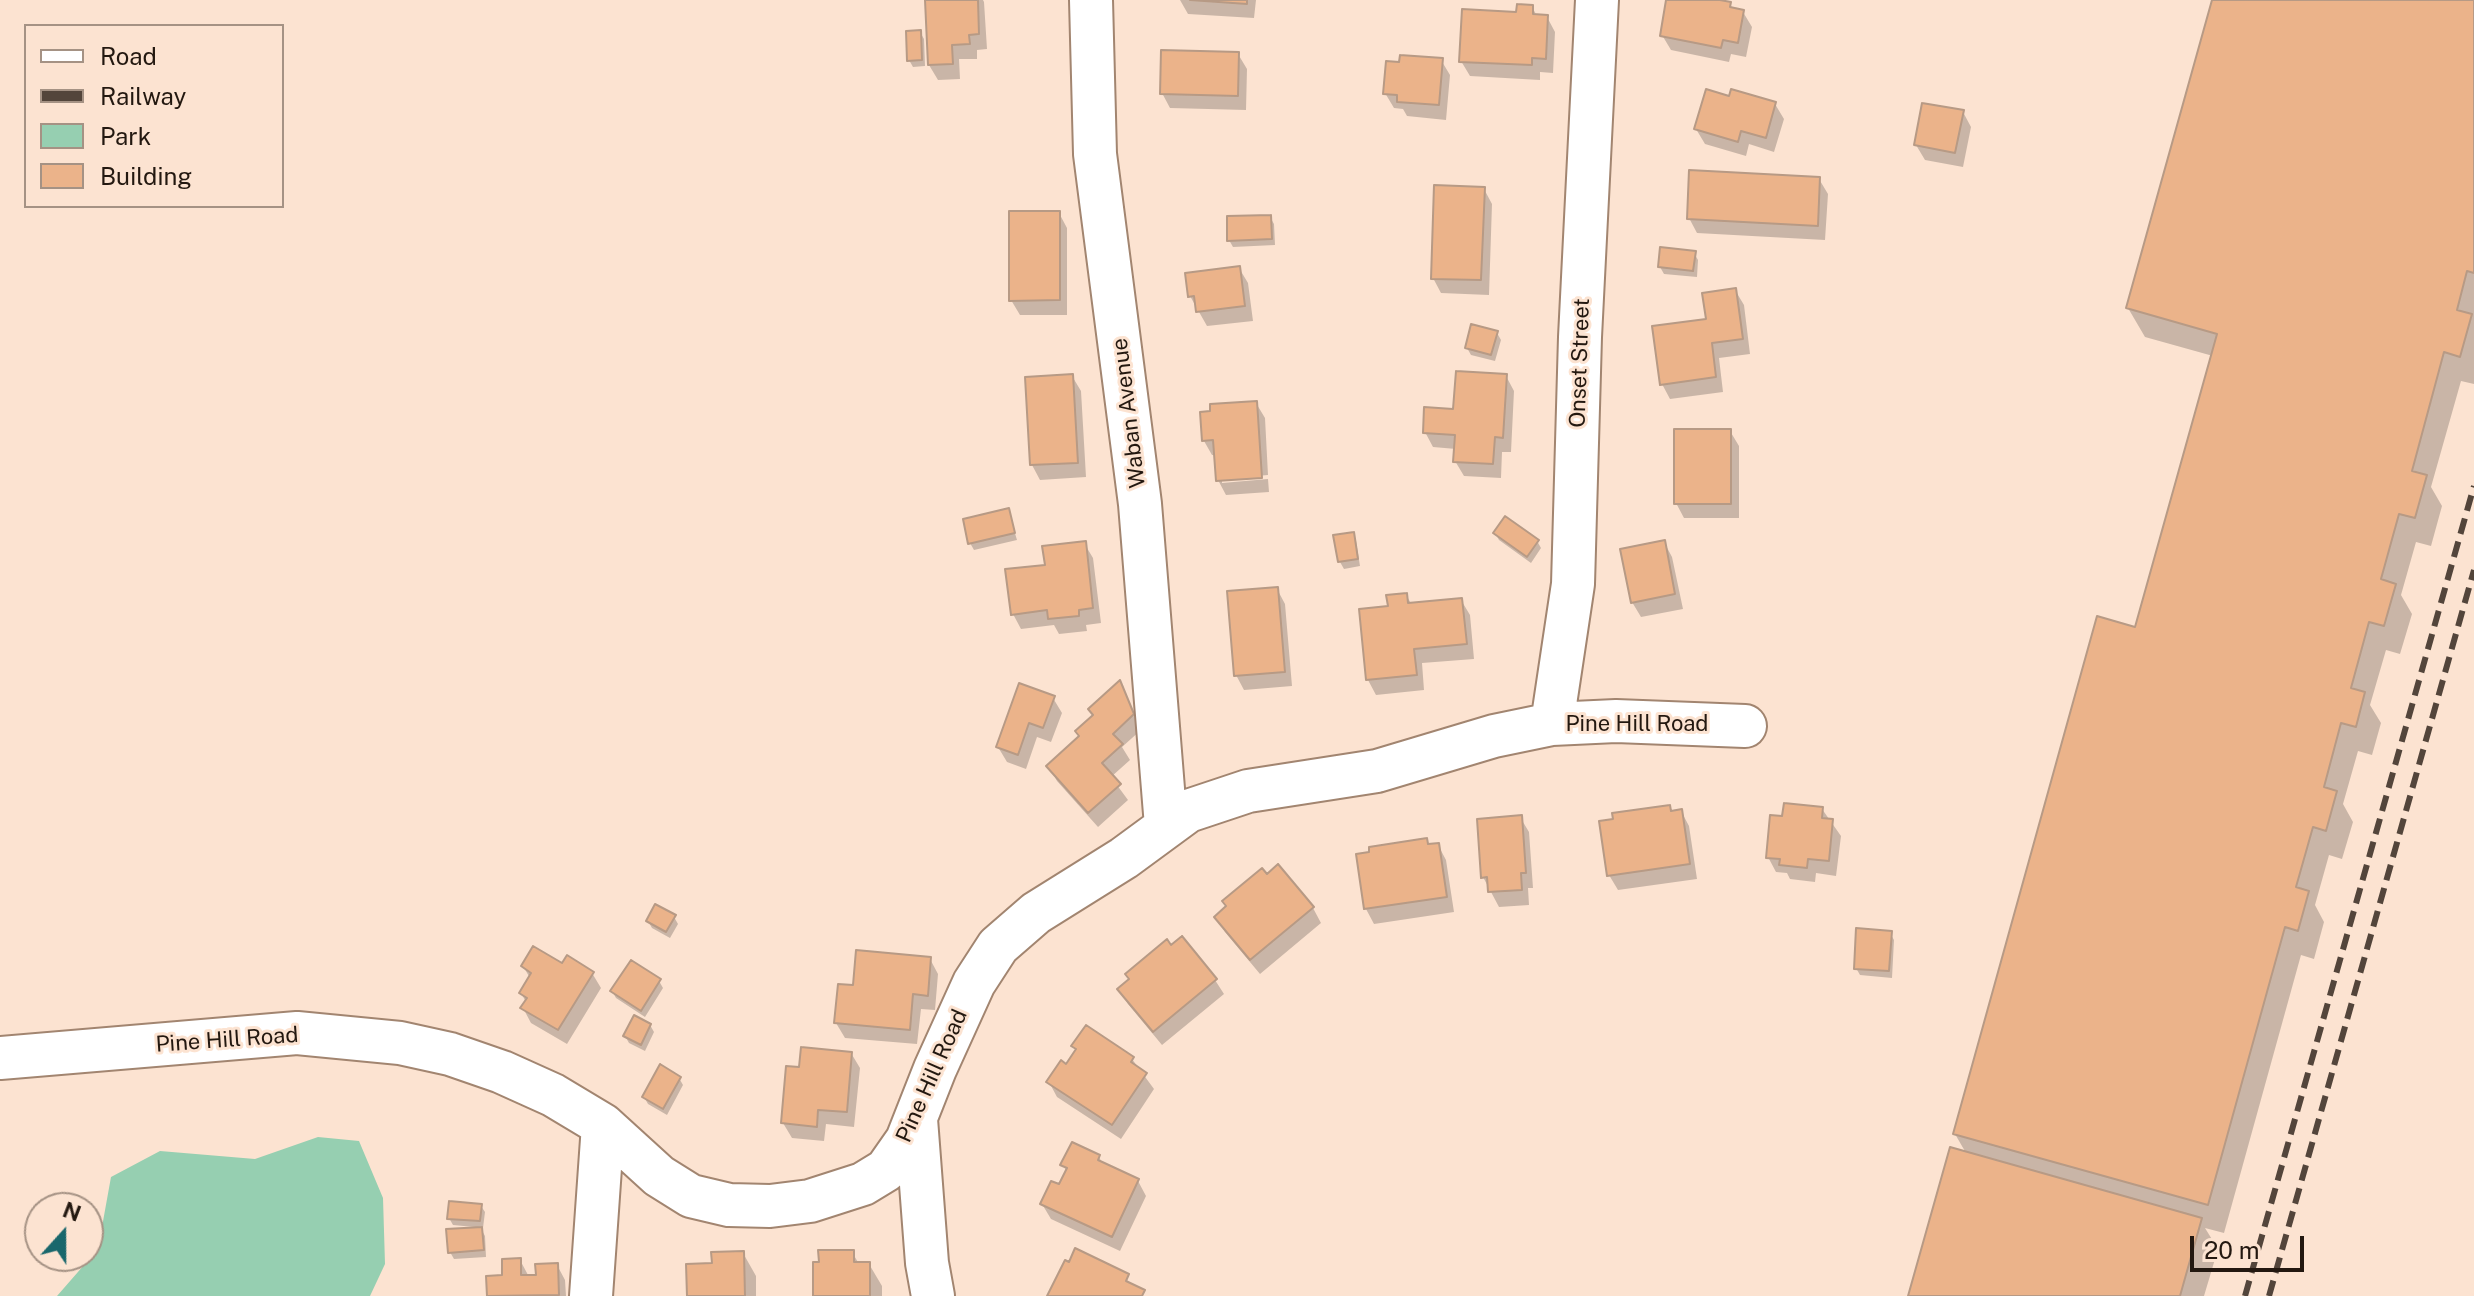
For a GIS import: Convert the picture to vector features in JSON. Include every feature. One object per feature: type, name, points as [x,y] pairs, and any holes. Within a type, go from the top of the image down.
[{"type":"street","name":"Waban Avenue","points":[[1091,0],[1095,154],[1140,504],[1166,826]]},
{"type":"street","name":"Onset Street","points":[[1552,724],[1573,584],[1583,277],[1597,0]]},
{"type":"street","name":"Pine Hill Road","points":[[0,1058],[297,1033],[400,1043],[450,1054],[502,1072],[553,1095],[603,1125],[659,1176],[691,1196],[729,1205],[770,1206],[810,1201],[863,1184],[886,1170],[907,1140],[974,983],[998,946],[1036,913],[1124,858],[1188,811],[1248,791],[1377,771],[1494,736],[1552,724],[1616,721],[1745,726]]},
{"type":"street","points":[[916,1119],[927,1263],[933,1296]]},
{"type":"street","points":[[591,1296],[603,1125]]},
{"type":"green space","points":[[318,1137],[359,1141],[383,1198],[385,1264],[370,1296],[57,1296],[78,1272],[104,1272],[104,1216],[111,1177],[160,1151],[255,1159]]},
{"type":"building","points":[[925,0],[978,0],[979,34],[969,35],[970,44],[952,45],[953,64],[928,65]]},
{"type":"building","points":[[1190,0],[1247,0],[1247,4]]},
{"type":"building","points":[[1666,0],[1731,2],[1730,7],[1744,10],[1738,43],[1723,40],[1721,48],[1660,36]]},
{"type":"building","points":[[2212,0],[2474,0],[2474,273],[2467,271],[2457,310],[2472,314],[2460,357],[2444,352],[2412,471],[2427,475],[2415,518],[2399,514],[2381,579],[2396,584],[2384,626],[2369,622],[2351,688],[2365,692],[2356,727],[2341,723],[2324,787],[2337,791],[2326,831],[2313,827],[2296,887],[2309,891],[2298,931],[2285,927],[2208,1205],[1953,1134],[2097,616],[2135,627],[2217,334],[2126,308]]},
{"type":"building","points":[[1517,4],[1533,5],[1533,14],[1548,15],[1546,59],[1532,58],[1532,65],[1459,62],[1462,9],[1516,12]]},
{"type":"building","points":[[921,30],[922,60],[907,61],[906,31]]},
{"type":"building","points":[[1161,50],[1239,52],[1238,96],[1160,94]]},
{"type":"building","points":[[1400,55],[1443,58],[1439,105],[1397,102],[1397,95],[1383,94],[1386,61],[1399,62]]},
{"type":"building","points":[[1706,89],[1729,96],[1731,89],[1776,102],[1766,138],[1741,131],[1738,142],[1694,129]]},
{"type":"building","points":[[1922,103],[1964,110],[1955,153],[1914,145]]},
{"type":"building","points":[[1689,170],[1820,177],[1818,226],[1687,219]]},
{"type":"building","points":[[1434,185],[1485,187],[1481,280],[1431,279]]},
{"type":"building","points":[[1009,211],[1060,211],[1060,300],[1009,301]]},
{"type":"building","points":[[1271,215],[1272,239],[1227,241],[1227,216]]},
{"type":"building","points":[[1660,247],[1696,251],[1693,271],[1658,267]]},
{"type":"building","points":[[1240,266],[1245,306],[1196,312],[1194,296],[1188,297],[1185,273]]},
{"type":"building","points":[[1736,288],[1743,339],[1712,343],[1716,377],[1660,385],[1652,326],[1706,319],[1702,293]]},
{"type":"building","points":[[1471,324],[1498,331],[1491,355],[1465,348]]},
{"type":"building","points":[[1456,371],[1507,374],[1503,438],[1495,437],[1493,464],[1453,462],[1455,435],[1423,433],[1424,407],[1453,409]]},
{"type":"building","points":[[1073,374],[1078,463],[1030,465],[1025,377]]},
{"type":"building","points":[[1257,401],[1262,478],[1216,481],[1213,440],[1202,441],[1200,412],[1210,411],[1210,404]]},
{"type":"building","points":[[1674,429],[1731,429],[1731,504],[1674,504]]},
{"type":"building","points":[[1009,508],[1015,533],[968,544],[963,519]]},
{"type":"building","points":[[1505,516],[1539,540],[1527,557],[1493,533]]},
{"type":"building","points":[[1354,532],[1358,559],[1338,562],[1333,535]]},
{"type":"building","points":[[1665,540],[1675,594],[1631,603],[1620,549]]},
{"type":"building","points":[[1086,541],[1093,608],[1079,610],[1079,616],[1048,619],[1047,610],[1011,615],[1005,569],[1045,565],[1042,546]]},
{"type":"building","points":[[1278,587],[1285,672],[1234,676],[1227,591]]},
{"type":"building","points":[[1407,593],[1408,603],[1462,598],[1467,644],[1414,649],[1417,675],[1366,680],[1359,609],[1388,606],[1386,595]]},
{"type":"building","points":[[1120,680],[1134,714],[1113,734],[1123,744],[1102,763],[1121,784],[1088,813],[1046,766],[1079,736],[1075,731],[1093,715],[1088,709]]},
{"type":"building","points":[[1019,683],[1055,696],[1043,728],[1029,723],[1018,755],[996,747]]},
{"type":"building","points":[[1784,803],[1823,807],[1822,818],[1833,819],[1829,861],[1808,859],[1807,868],[1779,865],[1780,859],[1766,858],[1770,815],[1782,816]]},
{"type":"building","points":[[1670,805],[1671,811],[1682,809],[1690,864],[1607,876],[1599,821],[1613,819],[1612,813]]},
{"type":"building","points":[[1522,815],[1526,873],[1521,873],[1522,890],[1488,892],[1487,877],[1481,878],[1477,819]]},
{"type":"building","points":[[1427,838],[1428,844],[1439,843],[1447,897],[1364,909],[1356,854],[1369,852],[1369,847]]},
{"type":"building","points":[[1278,864],[1314,907],[1250,960],[1214,917],[1226,906],[1222,901],[1262,868],[1267,874]]},
{"type":"building","points":[[655,904],[676,915],[666,932],[646,921]]},
{"type":"building","points":[[1856,928],[1892,931],[1889,971],[1854,969]]},
{"type":"building","points":[[1182,936],[1217,979],[1153,1032],[1117,989],[1129,979],[1125,974],[1167,939],[1171,945]]},
{"type":"building","points":[[533,946],[562,963],[567,955],[594,972],[558,1030],[520,1008],[527,998],[519,993],[531,973],[521,966]]},
{"type":"building","points":[[856,950],[931,957],[928,996],[913,994],[910,1030],[834,1023],[838,984],[853,985]]},
{"type":"building","points":[[631,960],[661,979],[641,1011],[610,991]]},
{"type":"building","points":[[634,1015],[651,1024],[641,1045],[623,1036]]},
{"type":"building","points":[[1086,1025],[1134,1057],[1131,1062],[1147,1073],[1112,1125],[1046,1082],[1061,1060],[1066,1064],[1076,1049],[1071,1046]]},
{"type":"building","points":[[801,1047],[852,1052],[847,1112],[818,1110],[817,1127],[781,1123],[786,1066],[799,1067]]},
{"type":"building","points":[[660,1064],[681,1077],[663,1109],[642,1097]]},
{"type":"building","points":[[1072,1142],[1100,1155],[1098,1160],[1139,1179],[1112,1237],[1040,1204],[1051,1181],[1059,1184],[1067,1168],[1060,1165]]},
{"type":"building","points":[[1950,1147],[2202,1218],[2180,1296],[1908,1296]]},
{"type":"building","points":[[449,1201],[482,1204],[480,1221],[447,1219]]},
{"type":"building","points":[[482,1227],[484,1250],[448,1253],[446,1229]]},
{"type":"building","points":[[1075,1248],[1129,1274],[1126,1281],[1145,1290],[1142,1296],[1047,1296],[1065,1260],[1069,1262]]},
{"type":"building","points":[[818,1250],[854,1250],[854,1262],[870,1262],[870,1296],[813,1296],[813,1262],[819,1262]]},
{"type":"building","points":[[744,1251],[745,1296],[687,1296],[686,1264],[712,1263],[711,1252]]},
{"type":"building","points":[[521,1258],[521,1275],[536,1275],[535,1264],[558,1263],[559,1295],[487,1296],[486,1276],[502,1275],[502,1259]]},
{"type":"railway","points":[[2245,1296],[2474,486]]},
{"type":"railway","points":[[2269,1296],[2474,570]]}]
